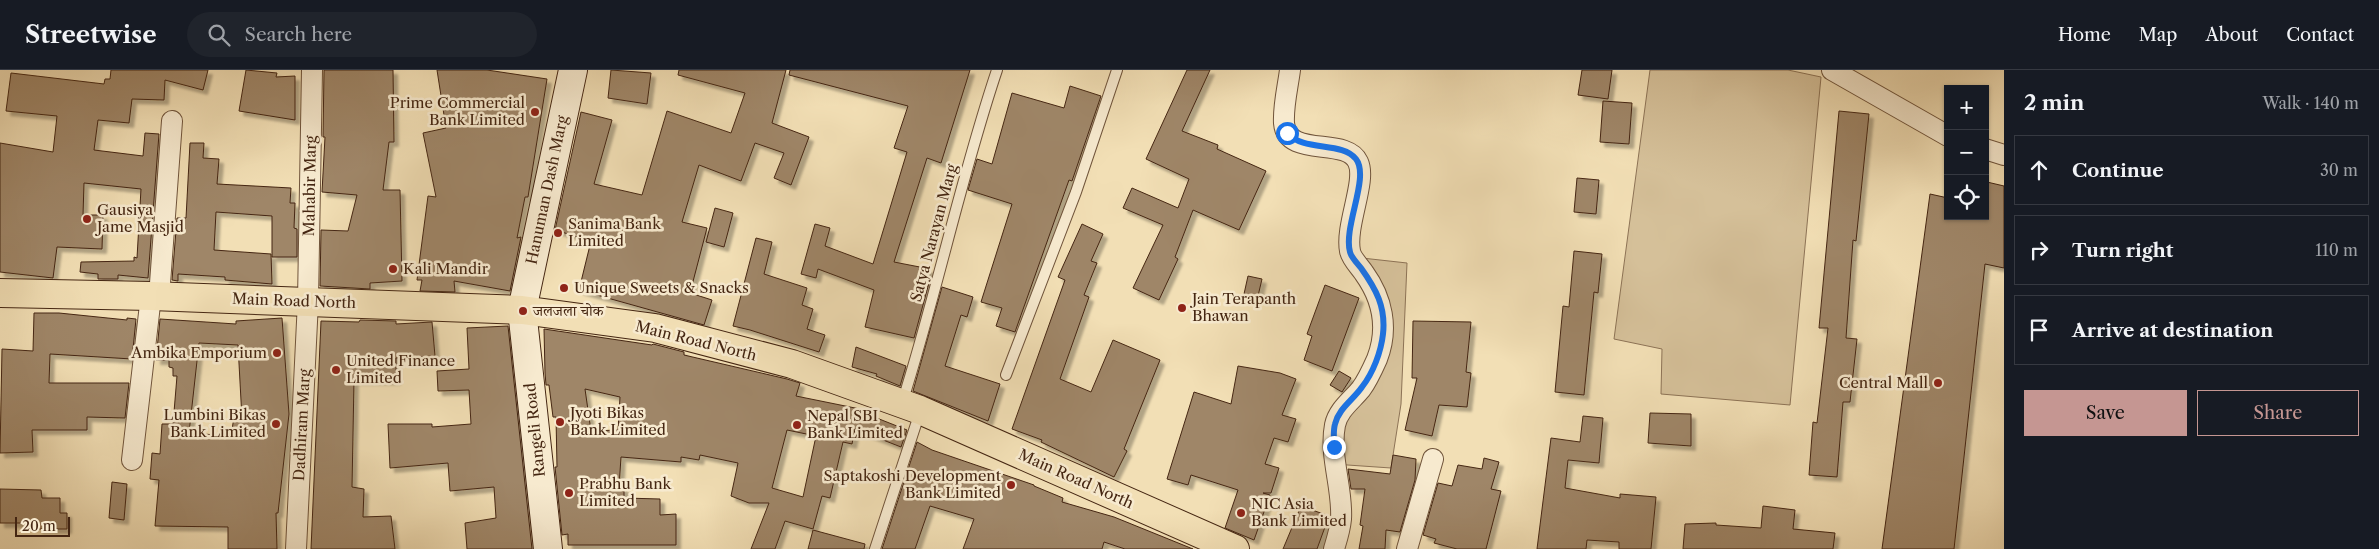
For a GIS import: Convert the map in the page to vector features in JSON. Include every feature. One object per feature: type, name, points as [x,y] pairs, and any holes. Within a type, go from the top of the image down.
[{"type":"main road","name":"Hanuman Dash Marg","points":[[522,310],[573,70]]},
{"type":"main road","name":"Main Road North","points":[[0,293],[155,296],[522,310],[655,328],[792,364],[911,407],[1235,549]]},
{"type":"main road","name":"Rangeli Road","points":[[522,310],[548,549]]},
{"type":"street","name":"Mahabir Marg","points":[[308,301],[312,70]]},
{"type":"street","points":[[1290,70],[1284,122],[1287,133],[1294,141],[1350,152],[1358,160],[1361,172],[1349,230],[1350,253],[1376,290],[1382,310],[1383,334],[1378,358],[1362,387],[1342,409],[1335,424],[1334,447],[1341,518],[1334,549]]},
{"type":"street","points":[[1832,70],[1944,134]]},
{"type":"street","points":[[132,460],[155,296],[172,121]]},
{"type":"street","points":[[1989,150],[2004,155]]},
{"type":"street","name":"Dadhiram Marg","points":[[296,549],[308,301]]},
{"type":"street","points":[[1407,549],[1433,459]]},
{"type":"lane","name":"Satya Narayan Marg","points":[[875,549],[911,407],[916,359],[975,135],[996,70]]},
{"type":"lane","points":[[1006,375],[1076,192],[1117,70]]},
{"type":"shaded area","points":[[1650,70],[1788,70],[1821,77],[1790,405],[1661,394],[1662,349],[1614,339]]},
{"type":"shaded area","points":[[1353,257],[1407,263],[1401,404],[1391,468],[1333,464],[1348,408],[1378,353],[1380,318]]},
{"type":"building","points":[[111,70],[208,70],[203,90],[165,80],[164,100],[132,99],[129,123],[98,120],[94,150],[143,156],[145,133],[159,134],[148,278],[118,275],[118,279],[98,279],[98,274],[80,272],[81,262],[134,261],[134,257],[137,258],[141,189],[84,183],[83,215],[103,215],[102,249],[57,247],[53,278],[0,272],[0,143],[53,152],[57,116],[6,111],[11,73],[104,84],[105,79],[110,79]]},
{"type":"building","points":[[246,70],[277,73],[276,77],[295,76],[295,120],[239,111]]},
{"type":"building","points":[[324,70],[393,70],[394,142],[389,142],[383,190],[400,190],[402,281],[370,283],[370,289],[320,286],[321,230],[348,231],[357,195],[322,192],[325,137],[323,137]]},
{"type":"building","points":[[437,70],[487,70],[547,79],[528,197],[525,197],[517,238],[521,237],[510,291],[454,281],[455,292],[420,291],[422,280],[417,280],[428,196],[436,197],[423,133],[446,128]]},
{"type":"building","points":[[611,70],[651,73],[647,104],[608,98]]},
{"type":"building","points":[[679,70],[786,70],[772,123],[809,137],[791,185],[774,178],[784,153],[755,143],[741,181],[699,165],[682,222],[707,228],[690,293],[712,300],[704,325],[579,290],[591,241],[555,230],[581,112],[612,120],[594,184],[642,195],[667,111],[731,133],[745,93],[678,75]]},
{"type":"building","points":[[790,70],[970,70],[941,163],[927,158],[894,262],[930,269],[927,282],[929,283],[914,338],[865,327],[874,290],[818,269],[816,278],[801,274],[815,224],[830,228],[825,246],[873,264],[907,152],[894,148],[908,106],[789,75]]},
{"type":"building","points":[[1187,70],[1210,70],[1182,131],[1218,145],[1217,149],[1266,171],[1239,230],[1193,210],[1175,257],[1178,259],[1159,300],[1133,288],[1163,225],[1123,208],[1132,188],[1178,208],[1189,179],[1146,159]]},
{"type":"building","points":[[1582,70],[1612,70],[1608,99],[1578,95]]},
{"type":"building","points":[[1070,86],[1101,96],[1072,181],[1069,180],[1015,332],[996,326],[1002,308],[981,302],[1012,204],[968,190],[977,159],[992,164],[1012,93],[1064,108]]},
{"type":"building","points":[[1603,101],[1632,103],[1629,144],[1600,142]]},
{"type":"building","points":[[1839,111],[1869,114],[1856,241],[1853,240],[1846,338],[1857,339],[1850,402],[1843,402],[1837,477],[1809,475],[1813,422],[1817,423],[1828,328],[1819,328]]},
{"type":"building","points":[[190,143],[204,143],[203,158],[219,159],[217,184],[291,188],[290,203],[295,203],[294,228],[297,229],[297,257],[272,257],[272,216],[216,212],[214,250],[271,254],[272,284],[225,280],[225,277],[178,274],[178,281],[172,280],[177,218],[186,218]]},
{"type":"building","points":[[1577,178],[1599,180],[1596,214],[1574,212]]},
{"type":"building","name":"Central Mall","points":[[1989,182],[2004,186],[2004,268],[1985,264],[1954,549],[1882,549],[1930,194],[1944,197],[1944,220],[1989,220]]},
{"type":"building","points":[[715,208],[733,213],[724,247],[706,242]]},
{"type":"building","points":[[1082,224],[1103,234],[1091,261],[1097,263],[1084,295],[1089,297],[1060,379],[1091,392],[1113,340],[1160,360],[1124,449],[1127,451],[1114,477],[1041,442],[1042,440],[1012,429],[1065,280],[1058,277]]},
{"type":"building","points":[[756,238],[772,242],[764,274],[807,288],[802,305],[813,309],[807,329],[825,335],[819,352],[733,326]]},
{"type":"building","points":[[1574,251],[1602,254],[1598,293],[1594,292],[1584,395],[1555,392],[1563,306],[1569,307]]},
{"type":"building","points":[[1248,276],[1262,279],[1258,296],[1244,294]]},
{"type":"building","points":[[1325,285],[1359,298],[1332,371],[1304,360],[1312,336],[1307,334]]},
{"type":"building","points":[[942,287],[973,297],[967,317],[961,315],[945,366],[1000,384],[988,421],[913,391]]},
{"type":"building","points":[[34,313],[59,313],[127,320],[127,318],[136,319],[132,359],[50,354],[49,383],[129,383],[125,418],[87,417],[87,430],[32,430],[33,452],[0,453],[2,349],[33,351]]},
{"type":"building","points":[[282,318],[289,414],[278,513],[276,513],[277,549],[228,549],[228,527],[155,526],[159,480],[150,479],[152,453],[160,454],[162,424],[173,424],[177,376],[173,376],[173,368],[169,367],[169,360],[156,360],[160,319],[236,324],[236,321]],"holes":[[[199,343],[238,345],[242,419],[234,417],[231,436],[189,433]]]},
{"type":"building","points":[[360,320],[396,321],[396,324],[432,322],[435,356],[396,358],[396,380],[354,380],[352,487],[364,489],[363,517],[391,516],[395,549],[311,549],[321,321],[359,322]]},
{"type":"building","points":[[1413,321],[1471,322],[1466,372],[1471,373],[1467,407],[1439,405],[1432,436],[1405,430],[1417,378],[1412,378]]},
{"type":"building","points":[[508,326],[532,549],[467,549],[465,523],[496,518],[494,487],[450,491],[448,463],[390,468],[388,424],[432,424],[432,427],[471,424],[469,390],[438,391],[437,371],[469,369],[467,328]]},
{"type":"building","points":[[544,329],[653,344],[684,352],[684,355],[800,383],[796,396],[860,409],[859,411],[907,430],[901,447],[855,429],[852,444],[843,442],[830,498],[822,496],[813,529],[785,521],[775,549],[751,549],[769,503],[749,503],[731,496],[738,463],[700,455],[699,460],[681,457],[681,462],[621,457],[619,487],[624,487],[624,498],[660,499],[660,515],[676,514],[676,545],[568,545],[568,534],[562,535],[555,467],[557,467],[556,417],[553,417],[549,385],[546,385]],"holes":[[[585,389],[620,397],[618,430],[591,431]],[[787,430],[816,436],[803,497],[772,488]]]},
{"type":"building","points":[[856,347],[906,366],[900,386],[876,376],[877,374],[852,367]]},
{"type":"building","points":[[1238,366],[1280,373],[1296,379],[1282,415],[1296,419],[1288,442],[1274,438],[1265,464],[1279,468],[1271,493],[1263,493],[1270,495],[1254,540],[1225,528],[1238,490],[1191,475],[1188,485],[1167,479],[1194,392],[1231,404]]},
{"type":"building","points":[[1339,371],[1351,378],[1342,392],[1330,385]]},
{"type":"building","points":[[1650,413],[1691,414],[1691,446],[1648,443]]},
{"type":"building","points":[[1583,416],[1603,418],[1599,463],[1568,460],[1565,488],[1620,498],[1620,494],[1656,497],[1651,549],[1619,549],[1619,542],[1587,540],[1586,549],[1537,549],[1551,438],[1580,442]]},
{"type":"building","points":[[917,442],[932,450],[1034,485],[1063,498],[1062,502],[1114,517],[1193,549],[1125,549],[1104,542],[1102,549],[963,549],[974,519],[930,506],[915,549],[882,549]]},
{"type":"building","points":[[1393,455],[1416,459],[1415,480],[1400,532],[1386,530],[1385,549],[1359,549],[1363,526],[1360,525],[1365,489],[1351,489],[1348,469],[1390,474]]},
{"type":"building","points":[[1484,458],[1499,462],[1491,489],[1501,491],[1486,549],[1457,549],[1434,543],[1436,539],[1423,535],[1438,483],[1452,486],[1458,465],[1482,469]]},
{"type":"building","points":[[112,482],[127,484],[124,520],[109,518]]},
{"type":"building","points":[[0,489],[41,490],[42,498],[60,498],[60,513],[67,513],[67,529],[38,529],[38,523],[0,523]]},
{"type":"building","points":[[1301,506],[1329,516],[1317,549],[1283,549]]},
{"type":"building","points":[[1763,506],[1795,510],[1793,529],[1835,533],[1833,549],[1683,549],[1685,524],[1716,523],[1716,525],[1761,528]]},
{"type":"building","points":[[813,530],[865,544],[864,549],[808,549]]},
{"type":"place","name":"Prime Commercial Bank Limited","points":[[535,112]]},
{"type":"place","name":"Gausiya Jame Masjid","points":[[87,219]]},
{"type":"place","name":"Sanima Bank Limited","points":[[558,233]]},
{"type":"place","name":"Kali Mandir","points":[[393,269]]},
{"type":"place","name":"Unique Sweets & Snacks","points":[[564,288]]},
{"type":"place","name":"Jain Terapanth Bhawan","points":[[1182,308]]},
{"type":"place","name":"जलजला चोक","points":[[523,311]]},
{"type":"place","name":"Ambika Emporium","points":[[277,353]]},
{"type":"place","name":"United Finance Limited","points":[[336,370]]},
{"type":"place","name":"Central Mall","points":[[1938,383]]},
{"type":"place","name":"Jyoti Bikas Bank Limited","points":[[560,422]]},
{"type":"place","name":"Lumbini Bikas Bank Limited","points":[[276,424]]},
{"type":"place","name":"Nepal SBI Bank Limited","points":[[797,425]]},
{"type":"place","name":"Saptakoshi Development Bank Limited","points":[[1011,485]]},
{"type":"place","name":"Prabhu Bank Limited","points":[[569,493]]},
{"type":"place","name":"NIC Asia Bank Limited","points":[[1241,513]]},
{"type":"route","points":[[1287,133],[1294,141],[1350,152],[1358,160],[1361,172],[1349,230],[1350,253],[1376,290],[1382,310],[1383,334],[1378,358],[1362,387],[1342,409],[1335,424],[1334,447]]}]
